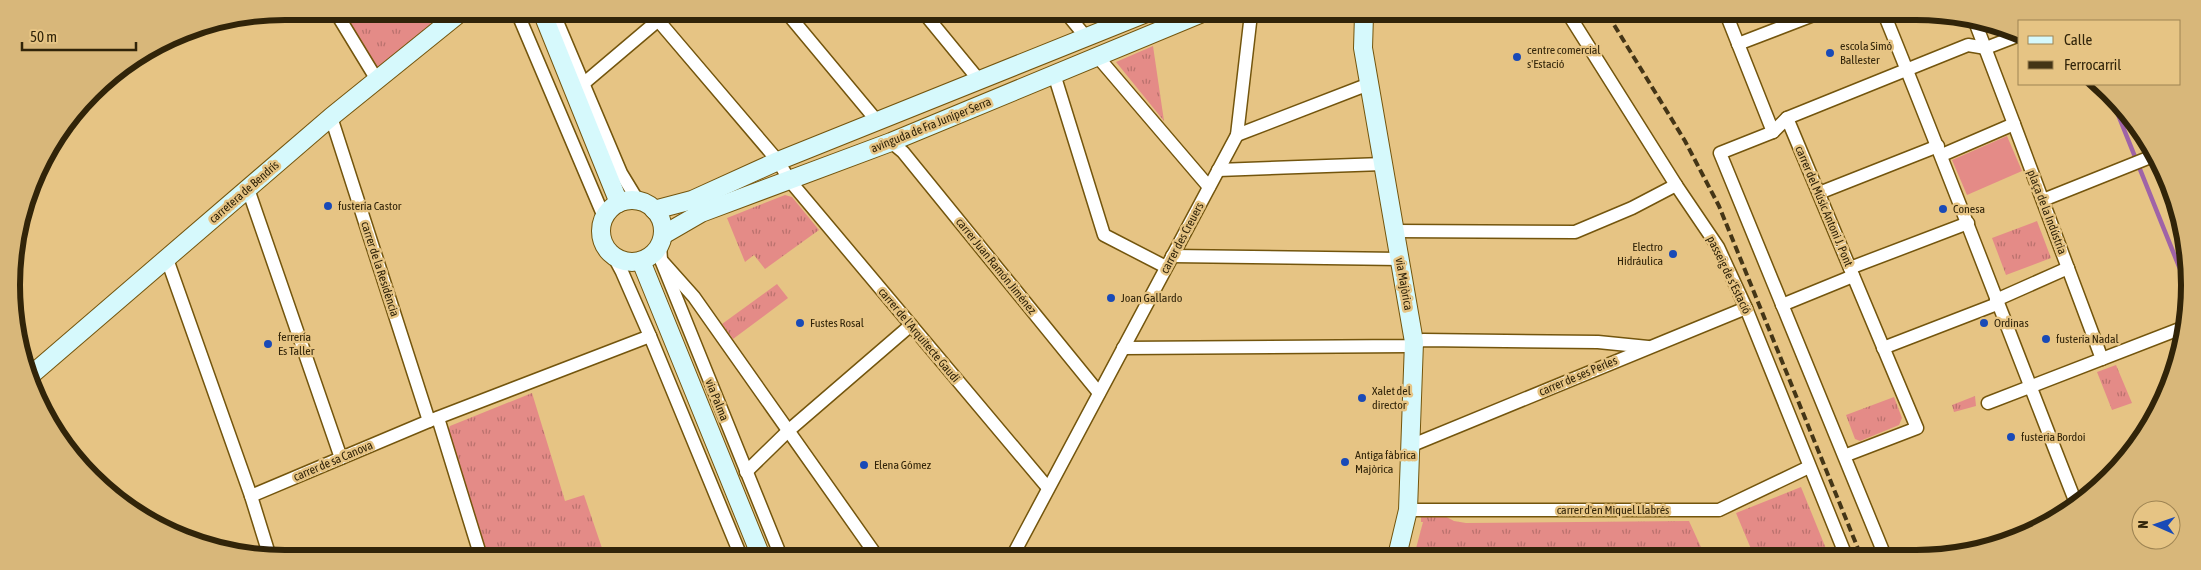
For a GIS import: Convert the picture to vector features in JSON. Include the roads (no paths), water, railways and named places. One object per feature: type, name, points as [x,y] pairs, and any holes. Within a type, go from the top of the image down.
[{"type":"main road","name":"carretera de Bendrís","points":[[35,372],[332,117],[451,20]]},
{"type":"main road","points":[[545,20],[619,203]]},
{"type":"main road","name":"avinguda de Fra Juníper Serra","points":[[654,210],[692,200],[778,161],[1129,20]]},
{"type":"main road","name":"avinguda de Fra Juníper Serra","points":[[661,246],[701,213],[891,142],[1185,20]]},
{"type":"main road","name":"via Majòrica","points":[[1364,20],[1363,48],[1414,342],[1408,510],[1398,550]]},
{"type":"main road","points":[[638,201],[645,203],[660,217],[661,246],[649,258],[630,263],[614,257],[604,246],[601,228],[604,217],[619,203],[638,201]]},
{"type":"main road","name":"via Palma","points":[[641,261],[758,550]]},
{"type":"street","points":[[340,20],[377,80]]},
{"type":"street","points":[[520,20],[604,217]]},
{"type":"street","points":[[556,20],[621,172],[638,201]]},
{"type":"street","points":[[583,84],[652,20]]},
{"type":"street","name":"carrer de l'Arquitecte Gaudí","points":[[658,20],[778,161],[790,181],[1048,488]]},
{"type":"street","points":[[793,20],[877,121]]},
{"type":"street","points":[[930,20],[979,80]]},
{"type":"street","points":[[1072,20],[1086,37]]},
{"type":"street","name":"carrer des Creuers","points":[[1016,550],[1237,135],[1250,20]]},
{"type":"street","name":"passeig de s'Estació","points":[[1573,20],[1676,185],[1718,246],[1746,308],[1844,550]]},
{"type":"street","points":[[1729,20],[1773,132]]},
{"type":"street","points":[[1738,44],[1801,20]]},
{"type":"street","points":[[1887,20],[1940,150],[2029,386],[2074,497]]},
{"type":"street","name":"plaça de la Indústria","points":[[1883,348],[1997,302],[2068,268],[1977,27]]},
{"type":"street","points":[[1883,550],[1720,153],[1773,132],[1787,118],[1968,45],[1986,48],[2012,38]]},
{"type":"street","points":[[1097,56],[1209,187]]},
{"type":"street","points":[[1054,74],[1104,236],[1169,262],[1400,259]]},
{"type":"street","points":[[1237,135],[1370,84]]},
{"type":"street","name":"carrer de la Residència","points":[[332,117],[433,420],[479,550]]},
{"type":"street","name":"carrer del Músic Antoni J. Pont","points":[[1787,118],[1917,428],[1844,456]]},
{"type":"street","points":[[1819,193],[2014,124]]},
{"type":"street","name":"carrer Juan Ramón Jiménez","points":[[891,142],[909,159],[1099,393]]},
{"type":"street","points":[[2043,200],[2148,158]]},
{"type":"street","points":[[1218,170],[1383,164]]},
{"type":"street","points":[[1395,231],[1576,232],[1632,208],[1676,185]]},
{"type":"street","points":[[248,189],[341,458]]},
{"type":"street","points":[[1782,305],[1852,272],[1968,223]]},
{"type":"street","points":[[661,246],[694,297],[872,550]]},
{"type":"street","name":"via Palma","points":[[661,246],[746,472],[778,550]]},
{"type":"street","points":[[614,257],[650,336],[738,550]]},
{"type":"street","points":[[167,258],[251,496],[267,549]]},
{"type":"street","points":[[2068,268],[2102,359]]},
{"type":"street","name":"carrer de ses Perles","points":[[1410,446],[1746,308]]},
{"type":"street","points":[[746,472],[788,431],[911,325]]},
{"type":"street","points":[[1988,403],[2177,330]]},
{"type":"street","name":"carrer de sa Canova","points":[[251,496],[433,420],[650,336]]},
{"type":"street","points":[[1123,348],[1408,346],[1423,340],[1598,342],[1648,347]]},
{"type":"street","name":"carrer d'en Miquel Llabrés","points":[[1408,510],[1719,510],[1809,467]]},
{"type":"waterway","points":[[2117,113],[2180,269]]},
{"type":"railway","points":[[1611,20],[1685,141],[1719,206],[1859,550]]},
{"type":"place","name":"escola Simó Ballester","points":[[1830,53]]},
{"type":"place","name":"centre comercial s'Estació","points":[[1517,57]]},
{"type":"place","name":"fusteria Castor","points":[[328,206]]},
{"type":"place","name":"Conesa","points":[[1943,209]]},
{"type":"place","name":"Electro Hidráulica","points":[[1673,254]]},
{"type":"place","name":"Joan Gallardo","points":[[1111,298]]},
{"type":"place","name":"Fustes Rosal","points":[[800,323]]},
{"type":"place","name":"Ordinas","points":[[1984,323]]},
{"type":"place","name":"fusteria Nadal","points":[[2046,339]]},
{"type":"place","name":"ferreria Es Taller","points":[[268,344]]},
{"type":"place","name":"Xalet del director","points":[[1362,398]]},
{"type":"place","name":"fusteria Bordoi","points":[[2011,437]]},
{"type":"place","name":"Antiga fàbrica Majòrica","points":[[1345,462]]},
{"type":"place","name":"Elena Gómez","points":[[864,465]]}]
